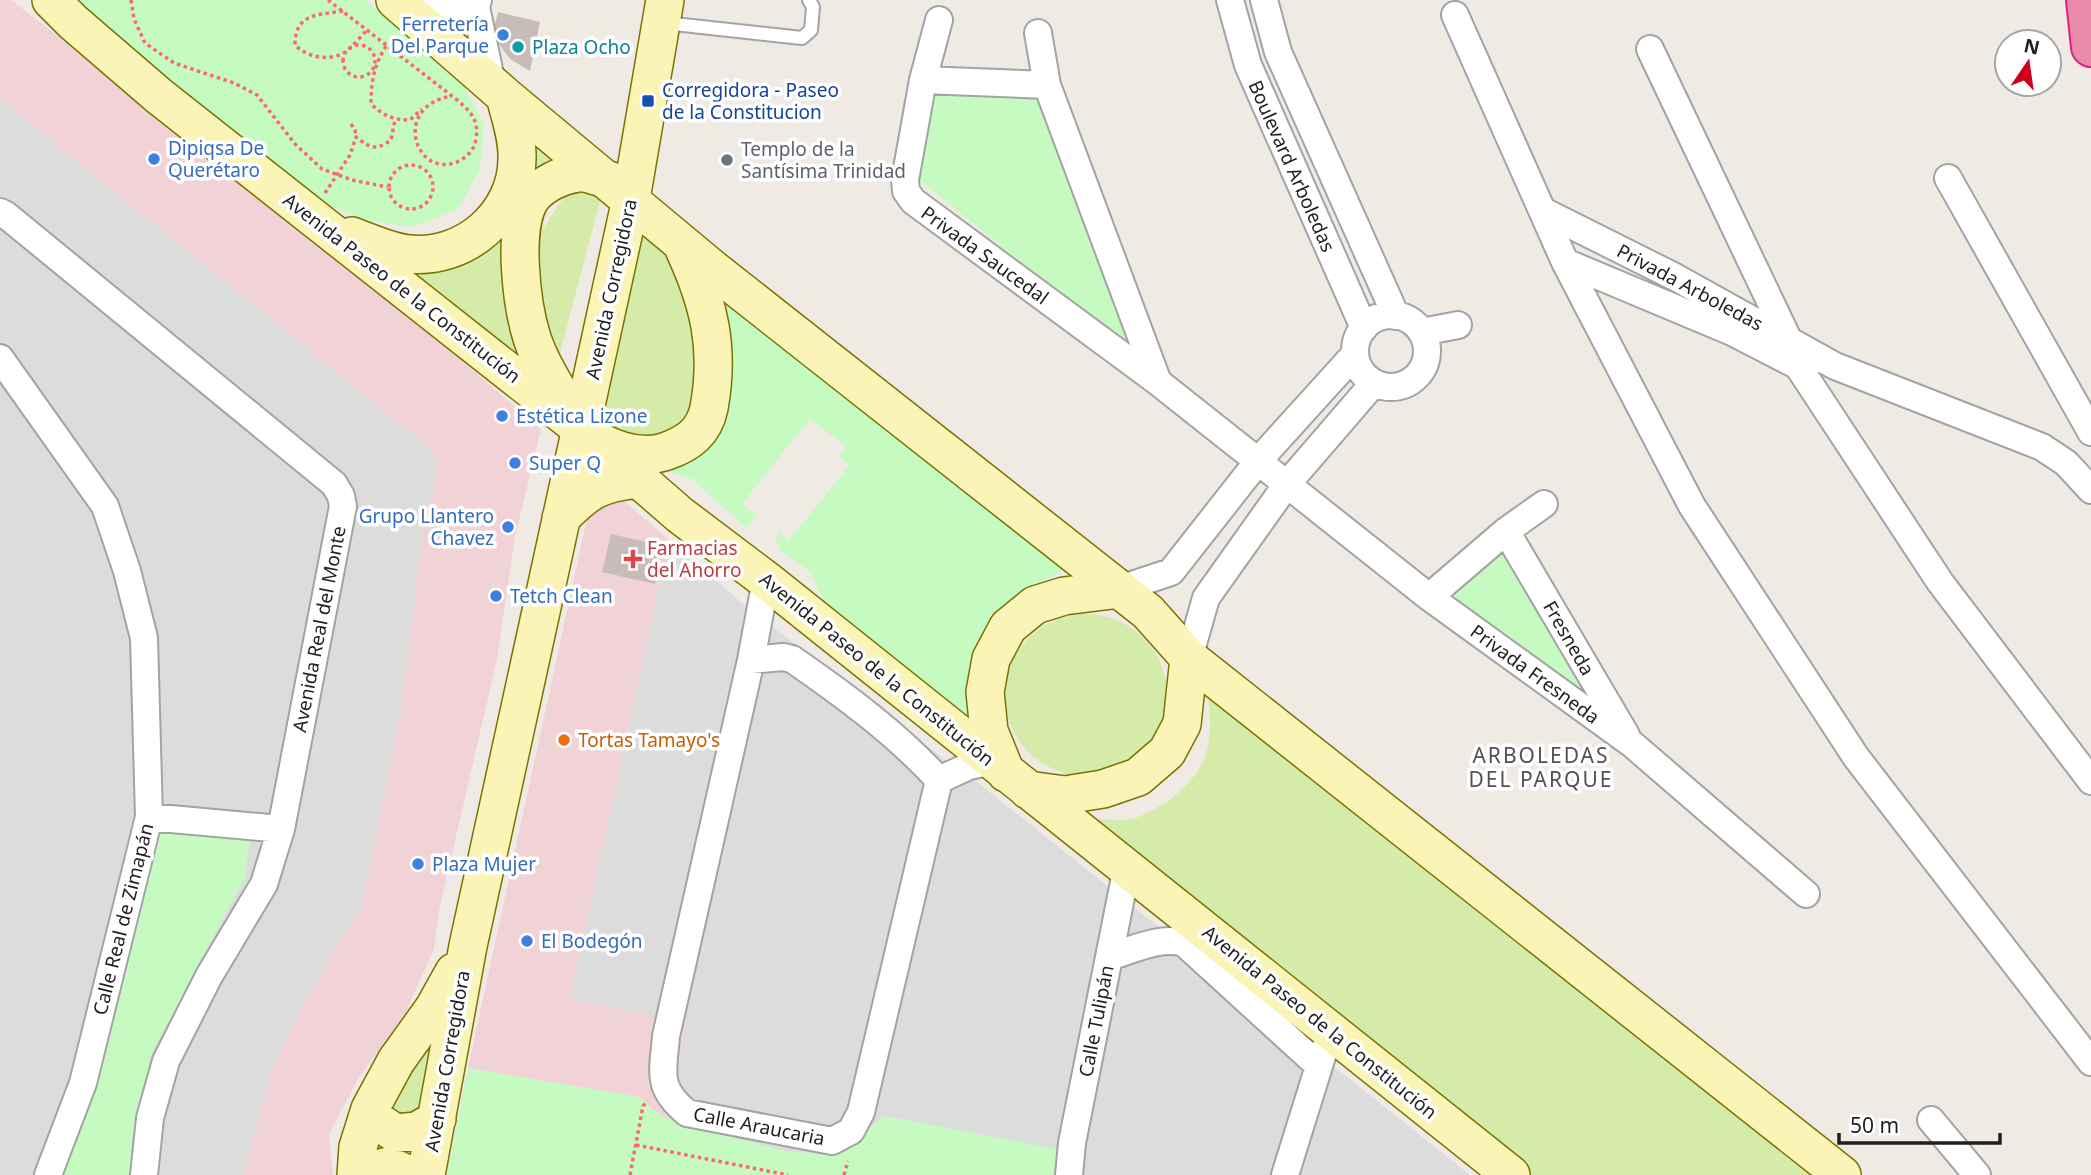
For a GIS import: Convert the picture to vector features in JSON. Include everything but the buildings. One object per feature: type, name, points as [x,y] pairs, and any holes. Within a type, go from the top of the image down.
[{"type":"highway","points":[[2086,0],[2091,47]]},
{"type":"street","name":"Avenida Paseo de la Constitución","points":[[51,0],[159,96],[581,429],[680,515],[766,580],[1331,1030],[1495,1169]]},
{"type":"street","points":[[395,0],[498,90],[680,241],[1148,612],[1189,659],[1842,1175]]},
{"type":"street","points":[[322,224],[386,249],[409,254],[441,253],[483,231],[499,214],[511,193],[517,146],[498,90],[477,3],[446,4],[435,0]]},
{"type":"street","name":"Boulevard Arboledas","points":[[1230,0],[1248,65],[1364,328]]},
{"type":"street","name":"Boulevard Arboledas","points":[[1264,0],[1278,52],[1396,316]]},
{"type":"street","name":"Avenida Corregidora","points":[[426,1175],[468,946],[581,429],[620,190],[663,11]]},
{"type":"street","points":[[1455,15],[1564,262],[1692,506],[1856,757],[2091,1062]]},
{"type":"street","name":"Privada Saucedal","points":[[939,20],[923,80],[905,180],[906,191],[913,201],[1259,460]]},
{"type":"street","points":[[1038,33],[1047,85],[1158,382]]},
{"type":"street","points":[[1650,50],[1789,341],[1798,366],[1940,582],[2091,781]]},
{"type":"street","points":[[923,80],[1047,85]]},
{"type":"street","points":[[620,190],[580,173],[555,179],[532,197],[525,212],[520,255],[525,311],[532,339],[546,371],[581,429],[604,443],[630,453],[663,453],[685,443],[695,436],[707,416],[713,381],[711,333],[705,298],[680,241]]},
{"type":"street","points":[[1948,178],[2091,432]]},
{"type":"street","name":"Privada Arboledas","points":[[1543,211],[1675,278],[1835,366],[2042,447],[2066,463],[2091,490]]},
{"type":"street","name":"Avenida Real del Monte","points":[[0,212],[334,484],[343,506],[281,829],[264,884],[209,976],[166,1061],[150,1118],[144,1175]]},
{"type":"street","name":"Privada Arboledas","points":[[1564,262],[1732,332],[1798,366],[1835,366]]},
{"type":"street","points":[[1396,316],[1411,321],[1422,332],[1428,350],[1424,368],[1411,382],[1393,388],[1374,383],[1361,371],[1355,354],[1357,340],[1364,328],[1379,318],[1396,316]]},
{"type":"street","points":[[1422,332],[1458,325]]},
{"type":"street","points":[[1009,775],[989,731],[985,692],[990,659],[1008,627],[1035,605],[1064,596],[1120,589],[1171,572],[1259,460],[1355,354]]},
{"type":"street","name":"Calle Real de Zimapán","points":[[0,358],[105,506],[127,571],[144,638],[149,817],[83,1083],[48,1175]]},
{"type":"street","points":[[751,660],[783,657],[792,659],[844,695],[918,757],[939,780],[969,766],[1009,775],[1065,795],[1103,789],[1138,777],[1167,752],[1182,724],[1189,659],[1206,598],[1287,484],[1374,383]]},
{"type":"street","name":"Privada Fresneda","points":[[1259,460],[1430,597],[1632,744],[1806,894]]},
{"type":"street","points":[[561,518],[597,487],[638,479]]},
{"type":"street","points":[[1430,597],[1506,531],[1544,503]]},
{"type":"street","name":"Fresneda","points":[[1506,531],[1632,744]]},
{"type":"street","points":[[663,1083],[666,1037],[751,660],[766,580]]},
{"type":"street","name":"Calle Araucaria","points":[[663,1083],[671,1100],[687,1113],[832,1141],[851,1130],[861,1112],[939,780]]},
{"type":"street","points":[[149,817],[281,829]]},
{"type":"street","name":"Calle Tulipán","points":[[1069,1175],[1072,1143],[1126,867]]},
{"type":"street","points":[[1109,957],[1165,940],[1184,943],[1319,1066]]},
{"type":"street","name":"Avenida Corregidora","points":[[356,1175],[358,1147],[370,1109],[396,1061],[434,1007],[468,946]]},
{"type":"street","points":[[1285,1175],[1331,1030]]},
{"type":"street","points":[[396,1061],[413,1060],[433,1068],[444,1081]]},
{"type":"street","points":[[370,1109],[376,1120],[395,1133],[417,1131],[437,1119]]},
{"type":"street","points":[[1931,1120],[1977,1175]]},
{"type":"street","points":[[368,1175],[371,1170],[389,1166],[410,1175]]},
{"type":"lane","points":[[663,11],[802,38],[811,30],[813,7],[809,0]]},
{"type":"path","points":[[131,0],[134,19],[145,43],[174,63],[234,83],[257,95],[295,144],[322,169],[387,187]]},
{"type":"path","points":[[328,0],[471,111],[478,127],[476,143],[468,156],[453,164],[436,163],[422,155],[415,141],[416,124],[424,108]]},
{"type":"path","points":[[343,11],[310,17],[300,23],[295,32],[295,45],[302,53],[316,57],[330,57],[357,45],[368,47],[375,56],[371,104],[381,114],[395,120],[410,120],[437,98],[452,96]]},
{"type":"path","points":[[367,30],[347,50],[343,61],[347,71],[356,77],[367,76],[375,67],[386,45]]},
{"type":"path","points":[[356,137],[367,146],[381,147],[391,140],[395,120]]},
{"type":"path","points":[[339,175],[356,137],[351,124]]},
{"type":"path","points":[[412,165],[429,174],[433,182],[430,200],[422,207],[407,209],[391,199],[387,187],[396,170],[412,165]]},
{"type":"path","points":[[630,1175],[643,1106],[663,1083]]},
{"type":"path","points":[[636,1145],[789,1175]]},
{"type":"shaded area","points":[[0,0],[11,0],[311,231],[541,429],[515,537],[497,659],[439,910],[434,949],[405,1014],[358,1079],[329,1134],[333,1175],[243,1175],[271,1073],[303,1005],[362,906],[401,711],[424,523],[440,462],[413,434],[0,99]]},
{"type":"shaded area","points":[[0,99],[413,434],[440,462],[424,523],[401,711],[362,907],[303,1005],[271,1073],[243,1175],[0,1175]]},
{"type":"shaded area","points":[[596,477],[669,540],[570,999],[685,1023],[677,1078],[655,1175],[447,1175],[468,1068]]},
{"type":"shaded area","points":[[669,540],[741,602],[918,740],[977,782],[1470,1175],[655,1175],[677,1078],[569,1000]]},
{"type":"green space","points":[[69,0],[365,0],[460,79],[484,124],[480,169],[458,209],[414,227],[368,221],[317,200]]},
{"type":"green space","points":[[934,90],[1042,94],[1151,367],[912,174]]},
{"type":"green space","points":[[523,128],[562,164],[526,186],[500,252],[525,366],[388,261],[489,236]]},
{"type":"green space","points":[[580,191],[601,197],[557,364],[536,285],[539,235],[566,194]]},
{"type":"green space","points":[[638,220],[682,274],[695,317],[697,411],[669,438],[630,443],[593,425]]},
{"type":"green space","points":[[710,290],[890,433],[1069,568],[1021,592],[972,652],[971,729],[828,610],[810,572],[781,551],[776,540],[778,531],[789,540],[850,465],[839,456],[846,446],[810,419],[742,504],[757,515],[746,528],[692,479],[670,472],[701,456],[721,429]]},
{"type":"green space","points":[[1503,546],[1604,721],[1445,596]]},
{"type":"green space","points":[[1086,614],[1117,620],[1143,638],[1161,664],[1167,695],[1161,726],[1143,752],[1117,770],[1086,776],[1055,770],[1029,752],[1011,726],[1005,695],[1011,664],[1029,638],[1055,620]]},
{"type":"green space","points":[[1208,695],[1815,1175],[1528,1175],[1086,818],[1135,818],[1156,808],[1187,785],[1201,765],[1208,747]]},
{"type":"green space","points":[[158,829],[250,838],[245,877],[150,1056],[132,1175],[62,1175],[95,1087]]},
{"type":"green space","points":[[454,980],[421,1114],[410,1127],[384,1101]]},
{"type":"green space","points":[[468,1068],[639,1097],[660,1115],[684,1125],[785,1151],[835,1155],[884,1116],[1062,1150],[1069,1175],[447,1175]]},
{"type":"place","name":"Ferretería Del Parque","points":[[503,35]]},
{"type":"place","name":"Plaza Ocho","points":[[518,47]]},
{"type":"place","name":"Corregidora - Paseo de la Constitucion","points":[[648,101]]},
{"type":"place","name":"Dipiqsa De Querétaro","points":[[154,159]]},
{"type":"place","name":"Templo de la Santísima Trinidad","points":[[727,160]]},
{"type":"place","name":"Estética Lizone","points":[[502,416]]},
{"type":"place","name":"Super Q","points":[[515,463]]},
{"type":"place","name":"Grupo Llantero Chavez","points":[[508,527]]},
{"type":"place","name":"Farmacias del Ahorro","points":[[633,559]]},
{"type":"place","name":"Tetch Clean","points":[[496,596]]},
{"type":"place","name":"Tortas Tamayo's","points":[[564,740]]},
{"type":"place","name":"Plaza Mujer","points":[[418,864]]},
{"type":"place","name":"El Bodegón","points":[[527,941]]},
{"type":"district","name":"ARBOLEDAS DEL PARQUE","points":[[1541,767]]}]
